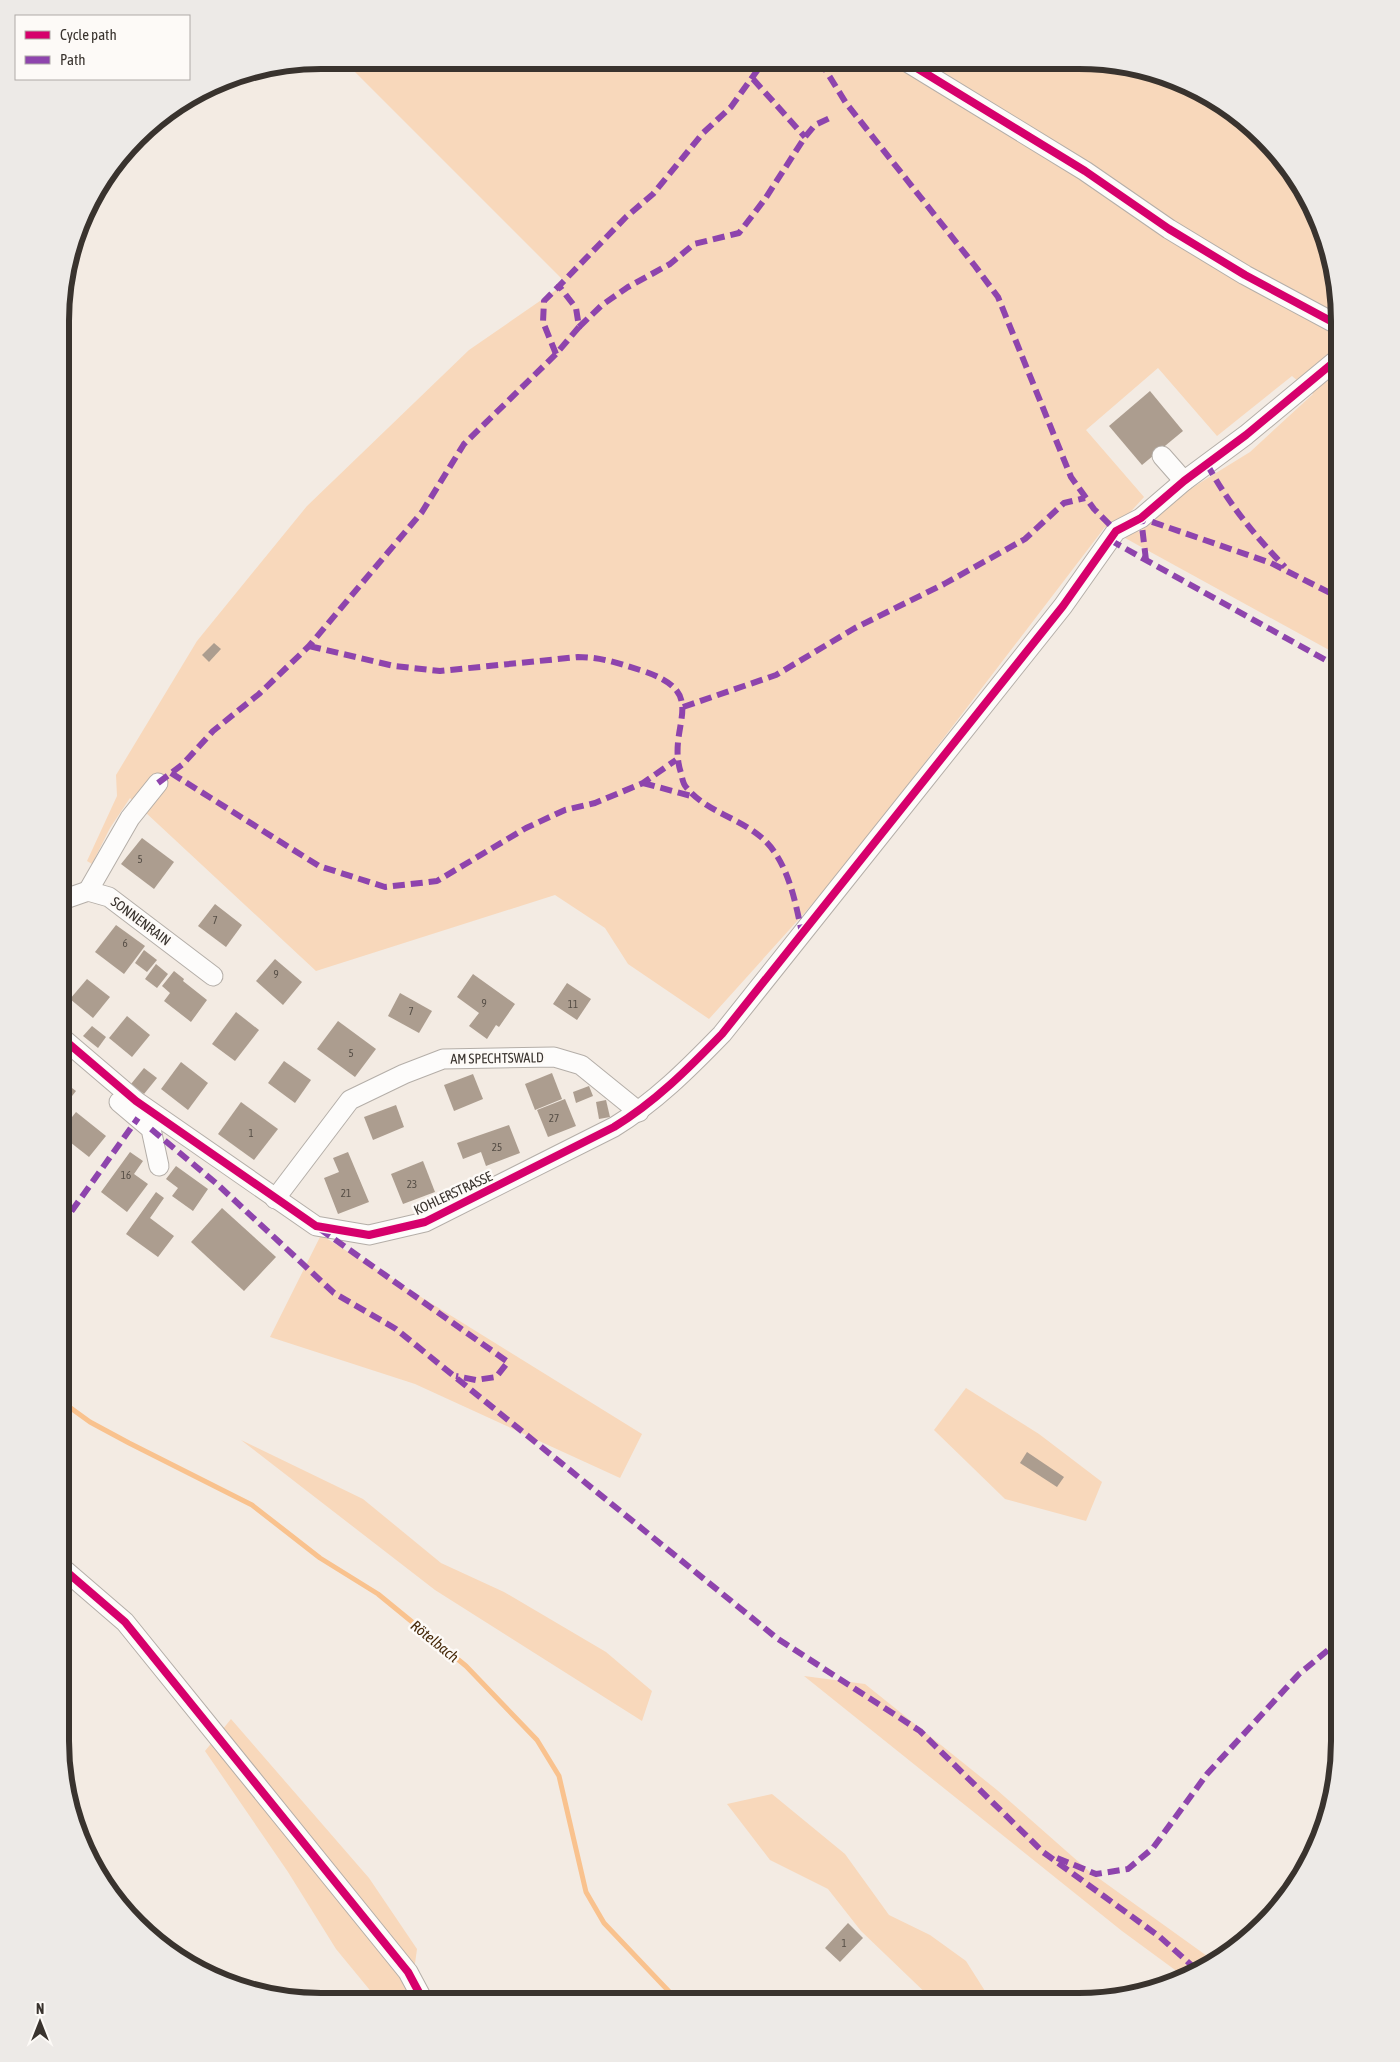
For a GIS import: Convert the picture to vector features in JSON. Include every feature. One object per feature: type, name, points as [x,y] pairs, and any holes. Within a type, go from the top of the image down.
[{"type":"street","points":[[918,69],[1085,171],[1169,229],[1245,276],[1331,321]]},
{"type":"street","name":"KOHLERSTRASSE","points":[[69,1044],[136,1101],[316,1226],[369,1235],[425,1222],[614,1127],[639,1112],[673,1083],[722,1034],[1063,606],[1116,531],[1141,518],[1184,481],[1246,435],[1331,364]]},
{"type":"street","points":[[1162,456],[1184,481]]},
{"type":"street","points":[[69,898],[88,892],[130,818],[158,783]]},
{"type":"street","name":"SONNENRAIN","points":[[88,892],[109,897],[213,976]]},
{"type":"street","name":"AM SPECHTSWALD","points":[[275,1199],[350,1100],[404,1074],[443,1060],[554,1057],[581,1065],[639,1112]]},
{"type":"street","points":[[92,1065],[111,1095],[151,1128],[159,1166]]},
{"type":"street","points":[[69,1574],[125,1622],[408,1972],[420,1993]]},
{"type":"shaded area","points":[[352,69],[1095,69],[1144,77],[1160,82],[1190,95],[1219,111],[1245,131],[1269,155],[1297,195],[1312,225],[1323,256],[1331,305],[1331,651],[1105,527],[826,889],[709,1019],[628,964],[605,928],[555,895],[316,971],[130,798],[110,828],[92,864],[87,861],[117,796],[116,775],[197,641],[307,506],[469,350],[566,283]],"holes":[[[1158,368],[1217,436],[1292,376],[1313,394],[1250,452],[1177,497],[1139,532],[1125,518],[1144,497],[1086,430]]]},
{"type":"shaded area","points":[[321,1235],[642,1434],[620,1478],[415,1384],[270,1337]]},
{"type":"shaded area","points":[[966,1388],[1039,1434],[1102,1482],[1086,1521],[1005,1499],[934,1430]]},
{"type":"shaded area","points":[[241,1440],[363,1499],[441,1563],[504,1592],[606,1652],[652,1691],[642,1721],[435,1590]]},
{"type":"shaded area","points":[[804,1676],[865,1684],[997,1790],[1090,1872],[1208,1957],[1178,1972],[1122,1931]]},
{"type":"shaded area","points":[[231,1719],[369,1878],[417,1949],[411,1993],[372,1993],[336,1949],[288,1872],[205,1751]]},
{"type":"shaded area","points":[[772,1794],[845,1854],[889,1915],[930,1935],[966,1961],[986,1993],[926,1993],[861,1931],[828,1889],[770,1860],[727,1804]]},
{"type":"building","points":[[1150,391],[1183,431],[1142,465],[1109,426]]},
{"type":"building","points":[[214,643],[221,649],[209,662],[202,655]]},
{"type":"building","points":[[142,838],[174,862],[154,889],[121,864]]},
{"type":"building","points":[[215,904],[242,925],[226,947],[198,926]]},
{"type":"building","points":[[116,925],[145,946],[124,974],[95,952]]},
{"type":"building","points":[[144,950],[157,960],[147,972],[135,963]]},
{"type":"building","points":[[275,959],[302,982],[283,1005],[256,981]]},
{"type":"building","points":[[156,964],[168,974],[157,988],[145,979]]},
{"type":"building","points":[[174,971],[184,979],[183,981],[207,1000],[191,1022],[164,1001],[170,993],[162,986]]},
{"type":"building","points":[[473,974],[515,1004],[499,1027],[496,1025],[487,1039],[469,1026],[479,1013],[457,997]]},
{"type":"building","points":[[87,979],[110,997],[93,1018],[70,999]]},
{"type":"building","points":[[567,983],[591,999],[577,1020],[553,1004]]},
{"type":"building","points":[[400,993],[432,1011],[419,1033],[388,1016]]},
{"type":"building","points":[[236,1012],[259,1030],[235,1061],[212,1044]]},
{"type":"building","points":[[127,1016],[150,1035],[132,1057],[109,1038]]},
{"type":"building","points":[[338,1021],[376,1049],[355,1077],[317,1049]]},
{"type":"building","points":[[92,1026],[106,1037],[98,1048],[83,1036]]},
{"type":"building","points":[[284,1061],[311,1080],[295,1103],[268,1083]]},
{"type":"building","points":[[181,1062],[208,1083],[188,1110],[161,1089]]},
{"type":"building","points":[[144,1068],[157,1078],[144,1094],[131,1084]]},
{"type":"building","points":[[552,1073],[562,1099],[535,1110],[525,1084]]},
{"type":"building","points":[[473,1074],[483,1099],[454,1111],[444,1085]]},
{"type":"building","points":[[69,1086],[76,1091],[69,1100]]},
{"type":"building","points":[[589,1086],[593,1096],[576,1103],[573,1092]]},
{"type":"building","points":[[565,1099],[576,1126],[548,1137],[537,1110]]},
{"type":"building","points":[[606,1100],[610,1117],[599,1119],[596,1102]]},
{"type":"building","points":[[241,1102],[278,1129],[254,1160],[218,1134]]},
{"type":"building","points":[[396,1105],[404,1127],[373,1140],[364,1117]]},
{"type":"building","points":[[76,1112],[106,1136],[89,1157],[69,1141],[69,1121]]},
{"type":"building","points":[[509,1125],[520,1153],[486,1166],[481,1152],[463,1159],[457,1143]]},
{"type":"building","points":[[130,1152],[143,1161],[134,1174],[148,1184],[127,1212],[101,1192]]},
{"type":"building","points":[[348,1152],[369,1202],[338,1214],[324,1178],[339,1172],[333,1158]]},
{"type":"building","points":[[423,1161],[435,1192],[403,1204],[391,1174]]},
{"type":"building","points":[[176,1166],[208,1189],[193,1211],[172,1196],[178,1188],[166,1179]]},
{"type":"building","points":[[156,1192],[164,1198],[150,1218],[174,1236],[158,1257],[126,1234]]},
{"type":"building","points":[[222,1208],[276,1257],[244,1291],[191,1242]]},
{"type":"building","points":[[1027,1452],[1064,1477],[1057,1487],[1020,1463]]},
{"type":"building","points":[[848,1923],[863,1938],[840,1962],[825,1948]]},
{"type":"waterway","name":"Rötelbach","points":[[69,1407],[90,1422],[129,1443],[252,1505],[320,1558],[378,1594],[466,1666],[537,1740],[559,1776],[586,1892],[604,1923],[670,1993]]},
{"type":"marked path","points":[[158,783],[183,764],[213,731],[259,694],[309,646],[422,512],[464,444],[556,354],[579,327],[576,308],[559,286],[626,217],[653,194],[703,133],[731,107],[758,69]]},
{"type":"marked path","points":[[825,69],[846,103],[998,297],[1071,477],[1094,509],[1116,531]]},
{"type":"marked path","points":[[753,79],[805,137]]},
{"type":"marked path","points":[[579,327],[602,305],[628,287],[670,264],[694,244],[739,233],[765,199],[805,137],[815,125],[832,117]]},
{"type":"marked path","points":[[556,354],[543,322],[544,301],[559,286]]},
{"type":"marked path","points":[[1207,464],[1243,518],[1285,567]]},
{"type":"marked path","points":[[683,707],[776,675],[855,628],[944,584],[1025,539],[1064,503],[1085,498]]},
{"type":"marked path","points":[[1146,560],[1141,518],[1271,563],[1331,593]]},
{"type":"marked path","points":[[1110,540],[1331,663]]},
{"type":"marked path","points":[[309,646],[394,666],[440,671],[586,657],[617,663],[662,679],[675,689],[681,700],[682,712],[678,756],[685,786],[703,802],[752,830],[770,846],[778,857],[789,882],[802,933]]},
{"type":"marked path","points":[[171,773],[319,866],[385,887],[437,881],[526,828],[565,810],[595,803],[643,783],[676,760]]},
{"type":"marked path","points":[[643,783],[695,797]]},
{"type":"marked path","points":[[69,1215],[138,1118]]},
{"type":"marked path","points":[[151,1129],[217,1184],[334,1293],[396,1329],[778,1639],[920,1731],[1043,1852],[1160,1937],[1192,1966]]},
{"type":"marked path","points":[[320,1229],[508,1362],[496,1377],[476,1380],[456,1376]]},
{"type":"marked path","points":[[1057,1858],[1096,1874],[1128,1869],[1153,1848],[1207,1774],[1299,1674],[1331,1648]]},
{"type":"cycle path","points":[[918,69],[1085,171],[1169,229],[1245,275],[1331,321]]},
{"type":"cycle path","points":[[69,1044],[136,1101],[316,1226],[369,1235],[425,1222],[614,1127],[657,1096],[722,1034],[1063,606],[1116,531],[1141,518],[1184,481],[1246,435],[1331,364]]},
{"type":"cycle path","points":[[69,1574],[125,1622],[408,1972],[419,1993]]}]
